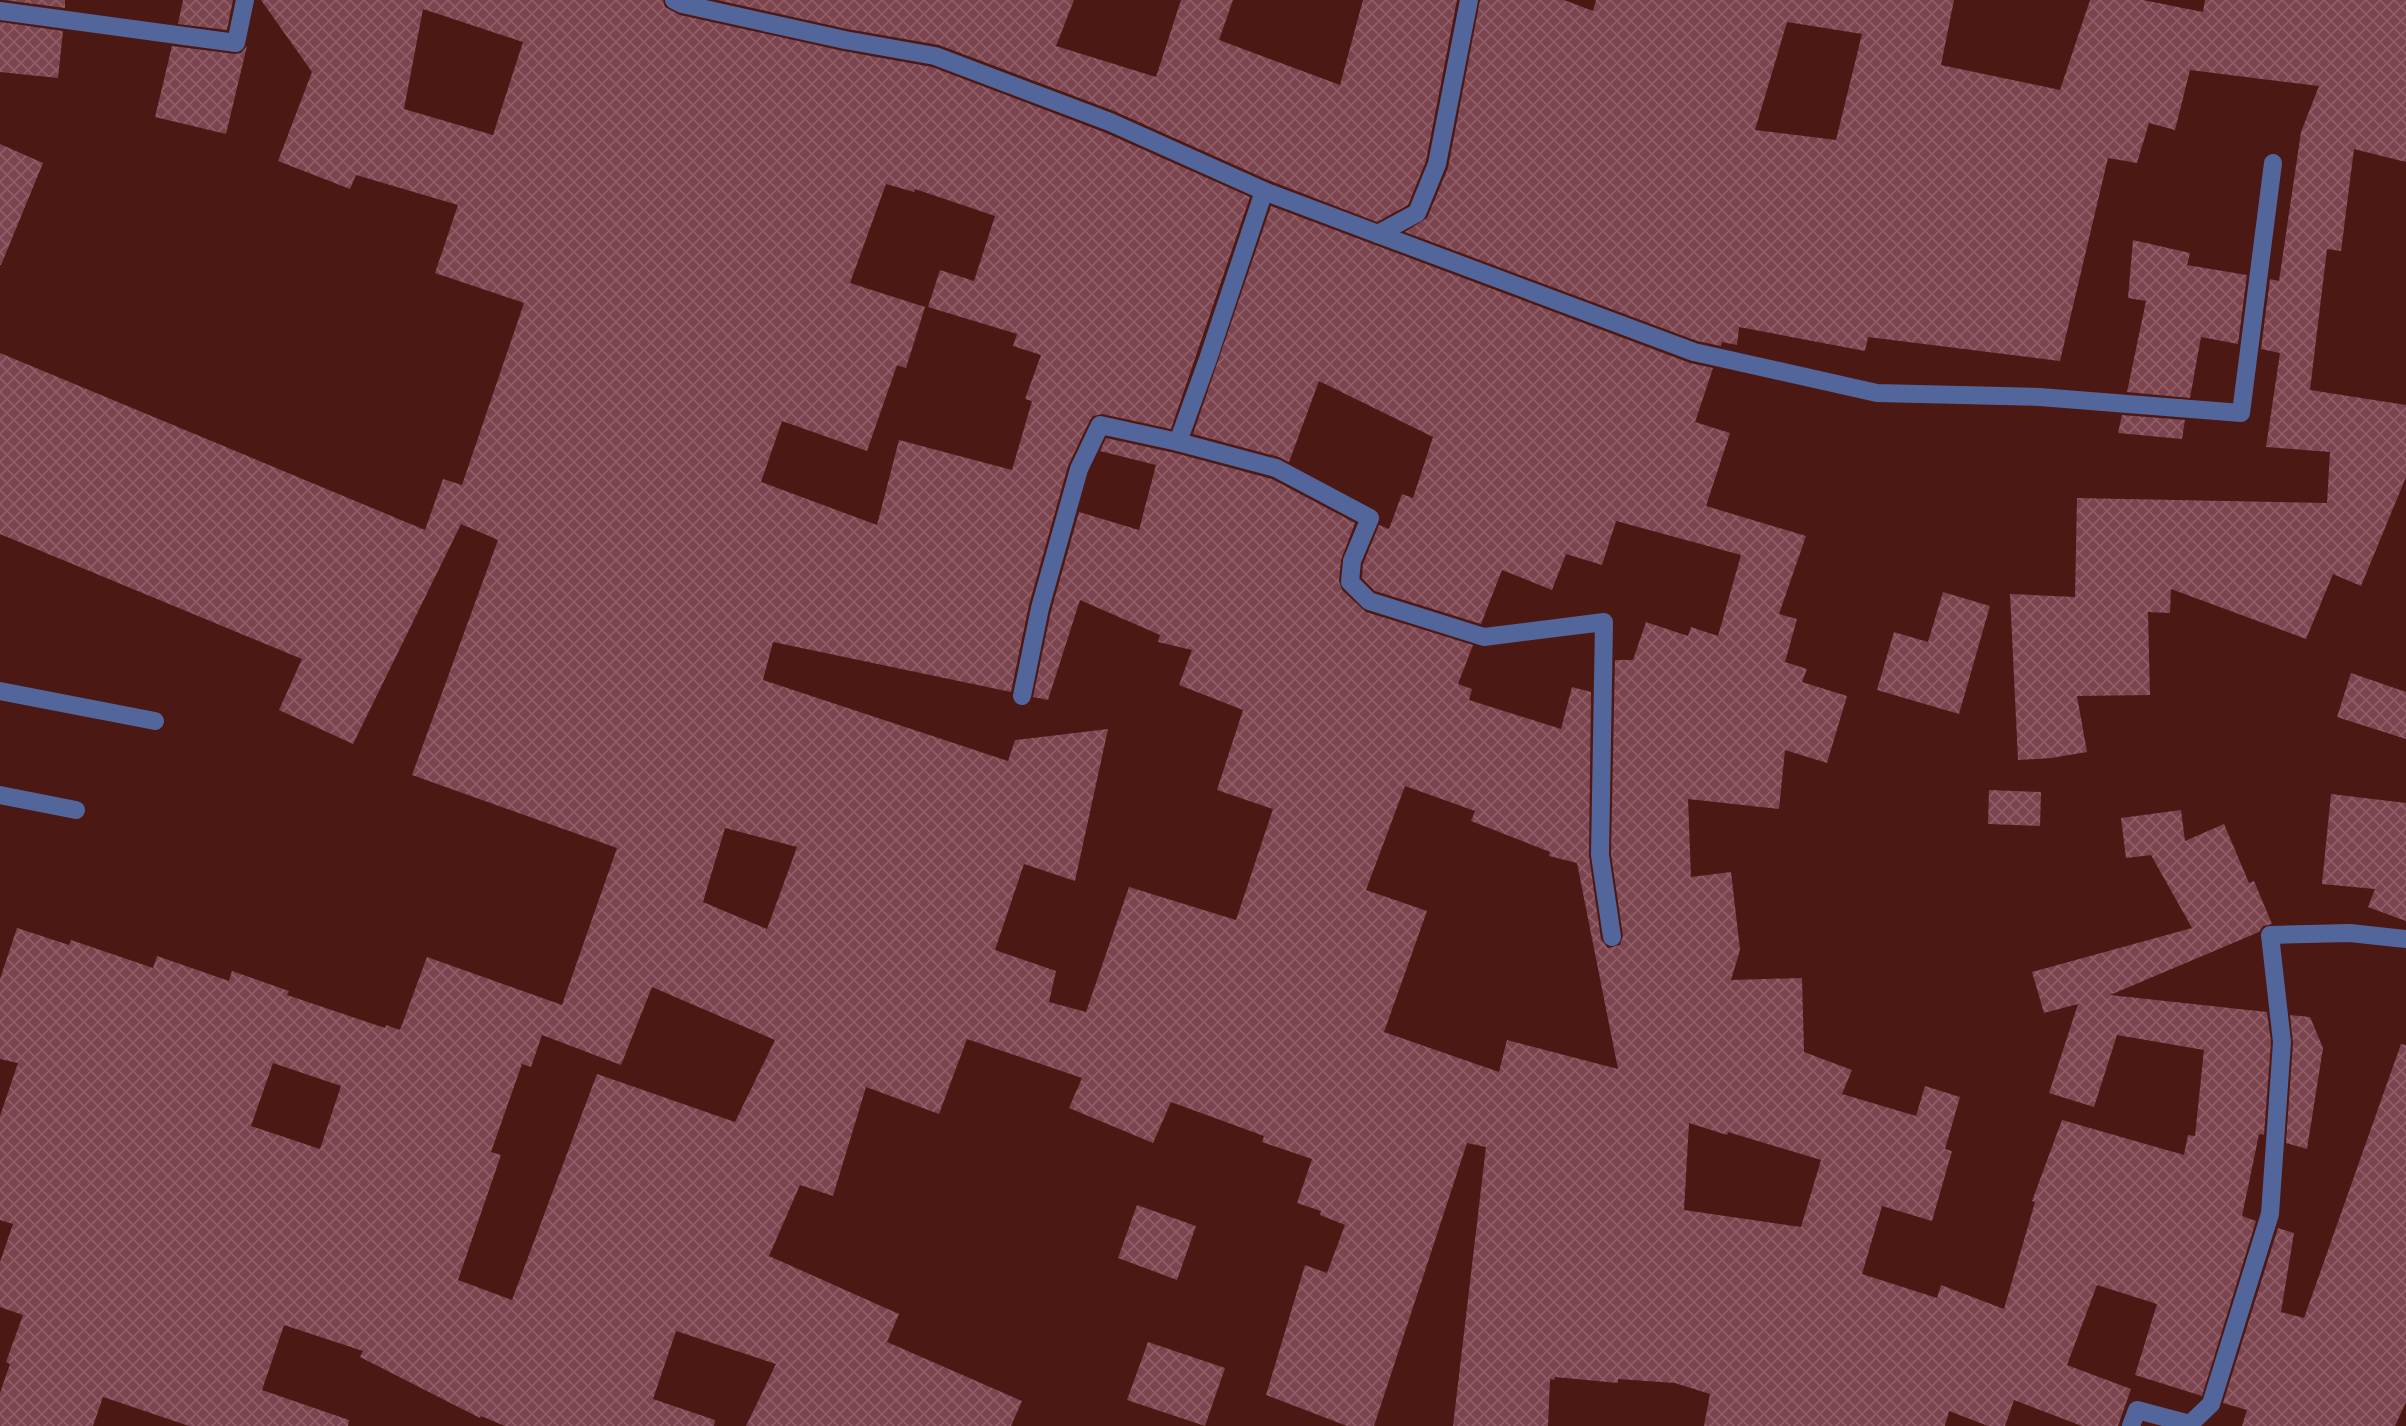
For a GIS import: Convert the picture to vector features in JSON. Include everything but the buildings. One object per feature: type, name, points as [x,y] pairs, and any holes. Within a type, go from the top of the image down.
[{"type":"street","points":[[0,11],[236,43],[245,0]]},
{"type":"street","points":[[674,0],[681,4],[845,40],[935,56],[1110,122],[1264,191],[1694,352],[1877,393],[2040,397],[2241,413],[2273,163]]},
{"type":"street","points":[[1378,234],[1417,213],[1437,164],[1469,0]]},
{"type":"street","points":[[1178,442],[1264,191]]},
{"type":"street","points":[[1022,696],[1040,608],[1076,481],[1100,425],[1276,468],[1370,517],[1352,561],[1350,582],[1369,601],[1484,637],[1604,622],[1600,855],[1612,937]]},
{"type":"street","points":[[0,691],[155,721]]},
{"type":"street","points":[[0,795],[76,810]]},
{"type":"street","points":[[2131,1426],[2137,1410],[2190,1424],[2211,1404],[2270,1214],[2283,1042],[2270,936],[2350,933],[2406,939]]}]
